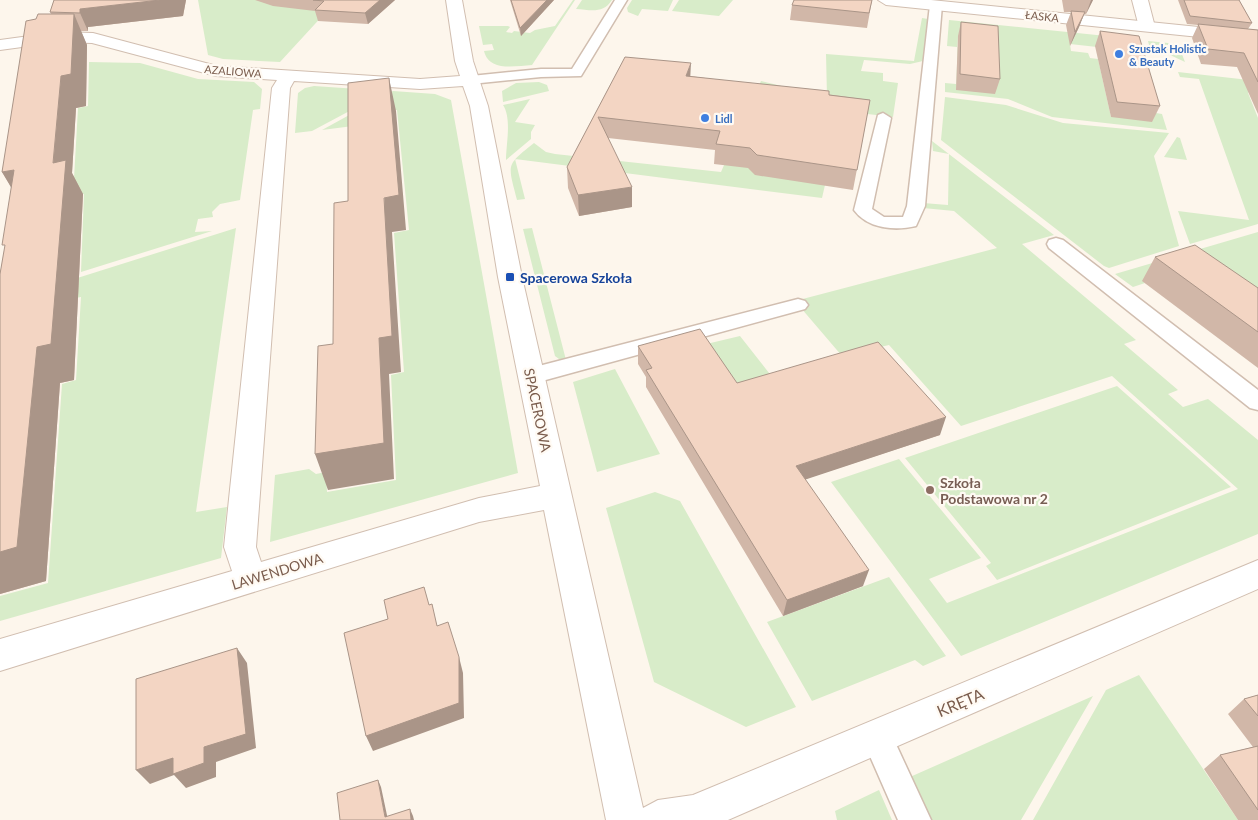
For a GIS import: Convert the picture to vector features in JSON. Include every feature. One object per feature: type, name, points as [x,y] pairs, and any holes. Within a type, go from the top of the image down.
[{"type":"street","name":"SPACEROWA","points":[[454,0],[464,60],[479,106],[510,277],[626,820]]},
{"type":"street","name":"ŁASKA","points":[[886,0],[1258,38]]},
{"type":"street","points":[[1140,0],[1147,27]]},
{"type":"street","name":"AZALIOWA","points":[[0,45],[59,37],[93,38],[202,69],[420,84],[471,80]]},
{"type":"street","points":[[251,579],[240,547],[281,88],[289,76]]},
{"type":"street","name":"LAWENDOWA","points":[[0,655],[479,510],[520,500],[556,496]]},
{"type":"street","name":"KRĘTA","points":[[658,820],[693,815],[1257,577]]},
{"type":"lane","points":[[471,80],[541,73],[576,73],[621,0]]},
{"type":"lane","points":[[883,118],[863,210],[870,219],[885,223],[910,222],[916,206],[936,5]]},
{"type":"lane","points":[[1056,244],[1258,402]]},
{"type":"lane","points":[[531,376],[798,305]]},
{"type":"lane","points":[[877,738],[915,820]]},
{"type":"green space","points":[[198,0],[260,0],[326,12],[280,62],[223,59],[208,55]]},
{"type":"green space","points":[[573,0],[575,0],[532,65],[503,66],[491,62],[487,58],[484,51],[494,50],[492,44],[483,45],[479,26],[508,26],[510,27],[506,32],[530,33],[535,30],[555,26]]},
{"type":"green space","points":[[582,0],[612,0],[601,9],[576,9]]},
{"type":"green space","points":[[632,0],[673,0],[668,11],[642,9],[638,16],[628,12],[627,8]]},
{"type":"green space","points":[[679,0],[733,0],[719,16],[672,11]]},
{"type":"green space","points":[[922,18],[928,19],[923,61],[910,64],[864,60],[861,71],[883,73],[883,81],[898,83],[893,117],[842,111],[822,198],[516,159],[534,143],[546,152],[555,154],[721,172],[761,81],[827,97],[826,54],[914,61]]},
{"type":"green space","points":[[949,20],[1126,38],[1106,48],[1070,44],[1071,51],[1088,53],[1090,58],[1098,59],[1111,117],[1150,112],[1162,114],[1167,130],[1052,117],[1008,99],[945,92],[945,83],[956,84],[956,90],[958,37],[957,47],[947,46]]},
{"type":"green space","points":[[1148,41],[1178,44],[1185,62],[1149,45]]},
{"type":"green space","points":[[89,62],[140,63],[198,79],[254,82],[262,89],[260,109],[253,110],[240,200],[220,204],[212,212],[213,217],[198,219],[195,232],[212,231],[81,272],[84,194],[73,196],[78,108],[88,106]]},
{"type":"green space","points":[[1178,72],[1258,81],[1248,93],[1258,118],[1258,224],[1190,244],[1178,211],[1249,220],[1199,79],[1180,77]]},
{"type":"green space","points":[[539,82],[547,85],[549,91],[503,102],[502,91],[516,83]]},
{"type":"green space","points":[[314,86],[387,91],[312,131],[295,133],[298,93],[305,88]]},
{"type":"green space","points":[[393,91],[435,94],[451,100],[518,473],[270,542],[275,475],[309,469],[316,474],[326,472],[327,492],[396,480],[391,375],[404,372],[394,233],[409,230],[397,110],[353,114],[353,126],[322,130]]},
{"type":"green space","points":[[945,97],[1006,105],[1063,123],[1169,133],[1154,156],[1179,246],[1109,268],[1104,266],[941,140]]},
{"type":"green space","points":[[530,99],[515,122],[535,125],[531,132],[531,139],[506,160],[508,124],[503,105]]},
{"type":"green space","points":[[1177,137],[1180,138],[1187,160],[1164,157]]},
{"type":"green space","points":[[932,141],[949,154],[933,151]]},
{"type":"green space","points":[[949,154],[1054,235],[1022,244],[1136,340],[1124,344],[1178,390],[1168,394],[1183,407],[1208,399],[1258,440],[1258,534],[961,656],[831,482],[899,459],[981,558],[929,579],[947,603],[1238,489],[1112,376],[961,426],[889,345],[842,356],[795,301],[997,248],[954,211],[923,208],[923,203],[948,205]]},
{"type":"green space","points":[[515,160],[525,199],[517,200],[511,172],[511,167]]},
{"type":"green space","points":[[236,228],[196,512],[227,507],[221,558],[0,621],[0,596],[48,583],[62,384],[76,380],[81,297],[14,311],[71,280]]},
{"type":"green space","points":[[532,228],[566,360],[555,356],[523,229]]},
{"type":"green space","points":[[1258,232],[1258,323],[1143,281],[1145,283],[1133,287],[1115,274]]},
{"type":"green space","points":[[740,336],[780,387],[753,426],[698,346]]},
{"type":"green space","points":[[615,369],[660,454],[597,472],[573,382]]},
{"type":"green space","points":[[1117,386],[1231,487],[997,580],[986,566],[991,563],[905,458]]},
{"type":"green space","points":[[655,492],[680,501],[796,707],[746,727],[654,682],[606,508]]},
{"type":"green space","points":[[889,577],[946,656],[923,666],[915,660],[812,701],[767,622]]},
{"type":"green space","points":[[1139,675],[1238,820],[1033,820],[1106,690]]},
{"type":"green space","points":[[1093,696],[1021,820],[929,820],[910,777]]},
{"type":"green space","points":[[879,790],[892,820],[837,820],[835,811]]},
{"type":"building","points":[[54,0],[160,0],[80,9],[80,13],[50,12]]},
{"type":"building","points":[[313,0],[380,0],[365,13],[315,10],[324,1]]},
{"type":"building","points":[[511,0],[547,0],[520,28]]},
{"type":"building","points":[[794,0],[872,0],[869,13],[792,5]]},
{"type":"building","points":[[1184,0],[1239,0],[1252,23],[1190,16]]},
{"type":"building","points":[[1071,11],[1085,12],[1075,32]]},
{"type":"building","points":[[38,14],[74,14],[71,74],[61,76],[53,163],[66,160],[51,344],[37,347],[17,547],[0,552],[0,274],[5,245],[2,245],[14,170],[2,172],[26,21],[36,19]]},
{"type":"building","points":[[961,22],[998,26],[1000,79],[960,74]]},
{"type":"building","points":[[1198,24],[1258,30],[1258,82],[1244,53],[1208,49]]},
{"type":"building","points":[[1100,31],[1139,36],[1160,106],[1117,102]]},
{"type":"building","points":[[625,57],[691,63],[686,76],[829,91],[829,95],[870,100],[857,170],[757,155],[750,148],[716,144],[720,131],[598,117],[632,187],[578,195],[567,167]]},
{"type":"building","points":[[389,78],[399,195],[384,198],[392,336],[379,338],[384,443],[315,454],[318,346],[333,344],[334,203],[348,201],[348,83]]},
{"type":"building","points":[[1195,245],[1258,288],[1258,332],[1155,257]]},
{"type":"building","points":[[700,329],[737,383],[878,342],[946,417],[796,466],[869,570],[787,600],[646,370],[652,368],[638,346]]},
{"type":"building","points":[[424,587],[429,605],[432,604],[437,626],[448,622],[459,657],[459,703],[366,736],[344,633],[388,619],[384,600]]},
{"type":"building","points":[[237,648],[246,734],[204,747],[204,763],[173,774],[173,758],[136,770],[136,679]]},
{"type":"building","points":[[1258,695],[1258,716],[1244,699]]},
{"type":"building","points":[[1258,746],[1258,810],[1220,755]]},
{"type":"building","points":[[378,780],[385,817],[410,809],[411,820],[340,820],[337,793]]},
{"type":"place","name":"Szustak Holistic & Beauty","points":[[1119,54]]},
{"type":"place","name":"Lidl","points":[[705,118]]},
{"type":"place","name":"Spacerowa Szkoła","points":[[510,277]]},
{"type":"place","name":"Szkoła Podstawowa nr 2","points":[[930,490]]}]
